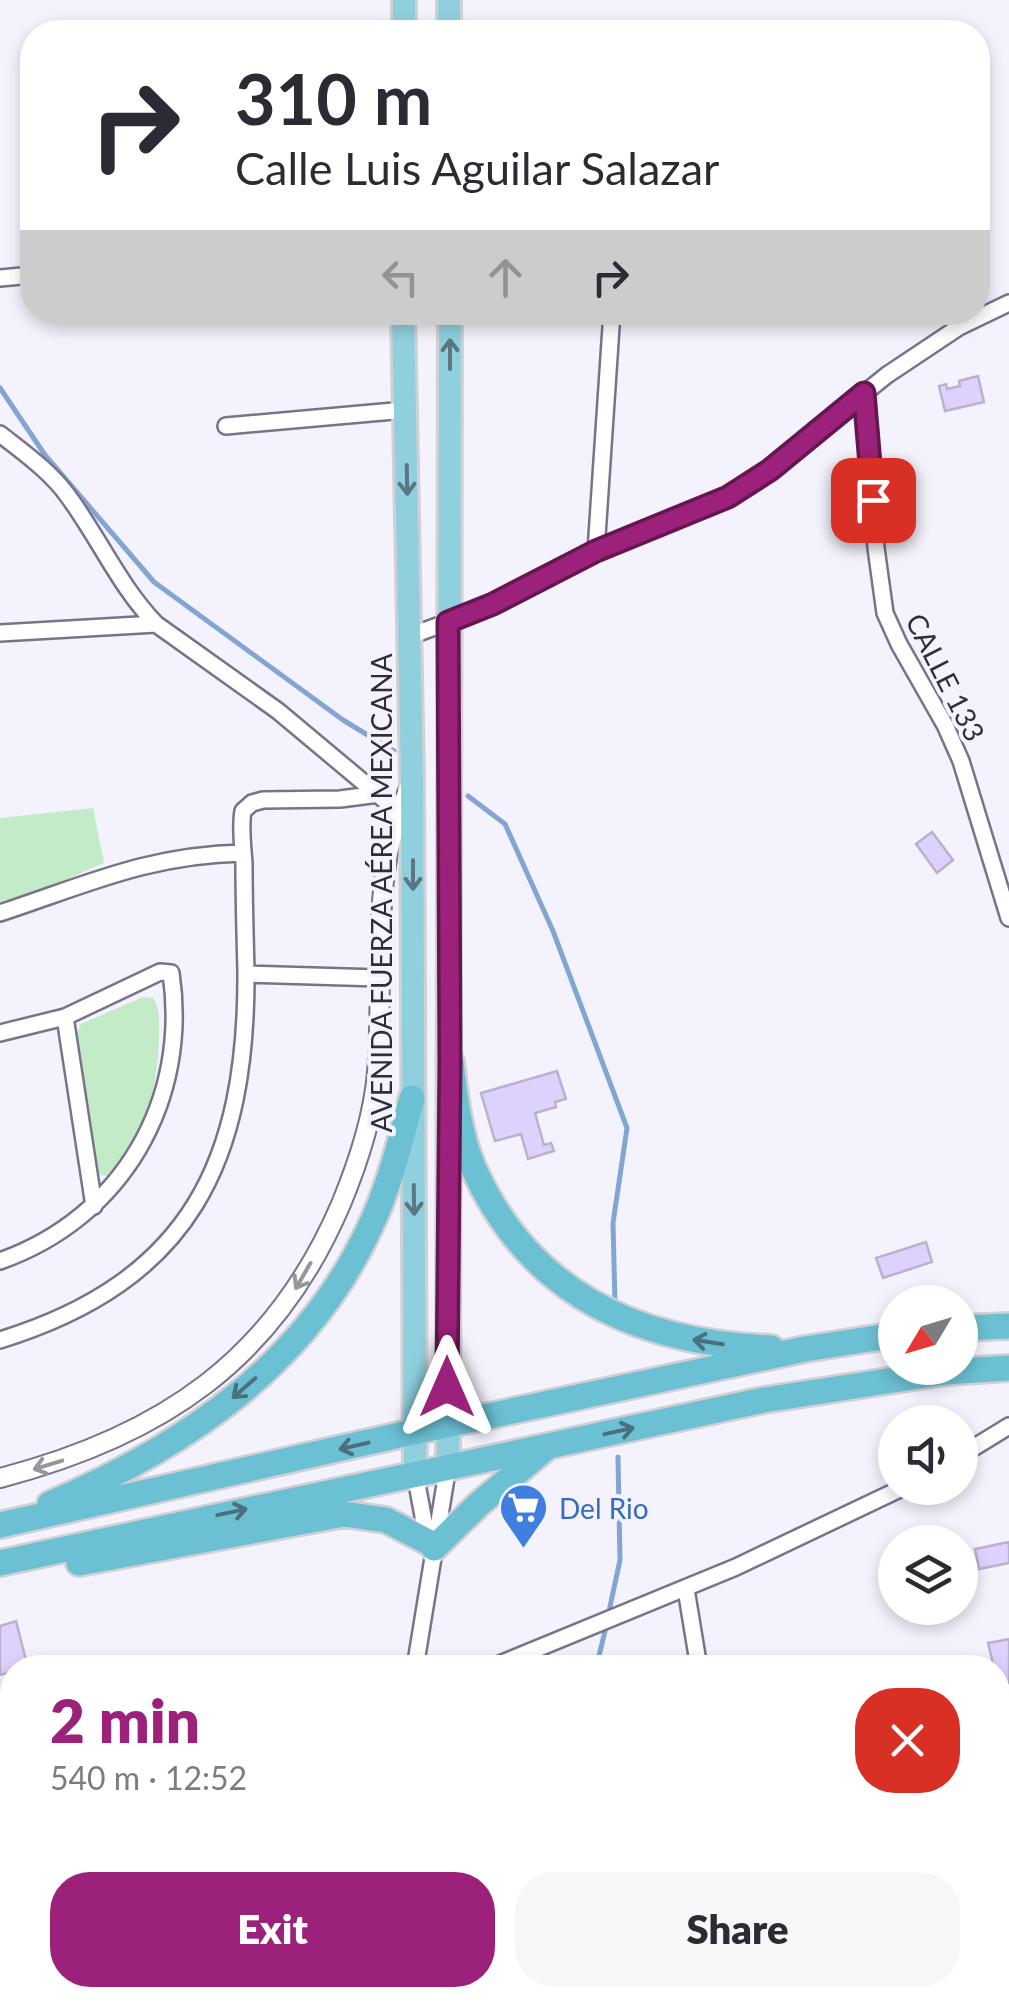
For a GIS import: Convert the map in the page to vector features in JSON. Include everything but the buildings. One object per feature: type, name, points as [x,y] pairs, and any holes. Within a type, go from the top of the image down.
[{"type":"highway","points":[[450,1062],[457,1115],[472,1165],[518,1241],[563,1284],[604,1311],[664,1334],[724,1345],[806,1349]]},
{"type":"highway","points":[[0,1525],[170,1445],[209,1418],[292,1344],[330,1297],[370,1228],[388,1185],[412,1098]]},
{"type":"highway","points":[[978,1327],[1009,1326]]},
{"type":"highway","points":[[0,1525],[413,1432],[878,1337]]},
{"type":"highway","points":[[0,1566],[415,1473],[832,1387],[1009,1368]]},
{"type":"highway","points":[[0,1566],[15,1572],[44,1569],[344,1514],[373,1516],[432,1551],[478,1504],[548,1446]]},
{"type":"highway","points":[[69,1511],[77,1546]]},
{"type":"main road","name":"AVENIDA FUERZA AÉREA MEXICANA","points":[[403,325],[412,778],[415,1473]]},
{"type":"main road","points":[[448,1466],[450,325]]},
{"type":"street","points":[[596,551],[611,325]]},
{"type":"street","points":[[410,636],[493,604],[596,551],[728,497],[770,470],[864,393],[963,325]]},
{"type":"street","name":"CALLE 133","points":[[864,393],[885,613],[961,761],[1009,918]]},
{"type":"street","points":[[226,426],[406,410]]},
{"type":"street","points":[[0,434],[66,493],[117,574],[156,624],[278,711],[400,812]]},
{"type":"street","points":[[0,633],[156,624]]},
{"type":"street","points":[[0,1478],[109,1442],[176,1406],[218,1376],[287,1303],[332,1225],[362,1145],[377,1072],[382,896],[389,850],[412,778]]},
{"type":"street","points":[[0,1340],[72,1313],[140,1270],[172,1241],[192,1212],[224,1146],[243,1059],[246,974],[242,816],[247,806],[263,800],[379,794]]},
{"type":"street","points":[[0,913],[134,866],[172,858],[243,853]]},
{"type":"street","points":[[0,1033],[65,1018],[160,972],[171,973],[170,1059],[158,1108],[129,1167],[94,1206],[61,1231],[0,1261]]},
{"type":"street","points":[[246,974],[379,978]]},
{"type":"street","points":[[65,1018],[94,1206]]},
{"type":"street","points":[[978,1445],[1009,1426]]},
{"type":"street","points":[[418,1655],[448,1466]]},
{"type":"street","points":[[415,1473],[432,1551]]},
{"type":"street","points":[[522,1655],[686,1588],[878,1499]]},
{"type":"street","points":[[686,1588],[697,1655]]},
{"type":"green space","points":[[93,808],[104,863],[54,885],[0,902],[0,818]]},
{"type":"green space","points":[[143,997],[153,998],[159,1017],[152,1094],[131,1147],[106,1176],[99,1175],[93,1167],[77,1033],[81,1024]]},
{"type":"waterway","points":[[0,388],[45,455],[154,582],[343,720],[394,751]]},
{"type":"waterway","points":[[468,796],[505,824],[553,931],[627,1128],[613,1223],[615,1304]]},
{"type":"waterway","points":[[608,1616],[620,1560],[618,1457]]},
{"type":"waterway","points":[[599,1655],[606,1627]]},
{"type":"place","name":"Del Rio","points":[[524,1550]]},
{"type":"route","points":[[447,1387],[448,622],[493,604],[596,551],[728,497],[770,470],[864,393],[873,500]]}]
